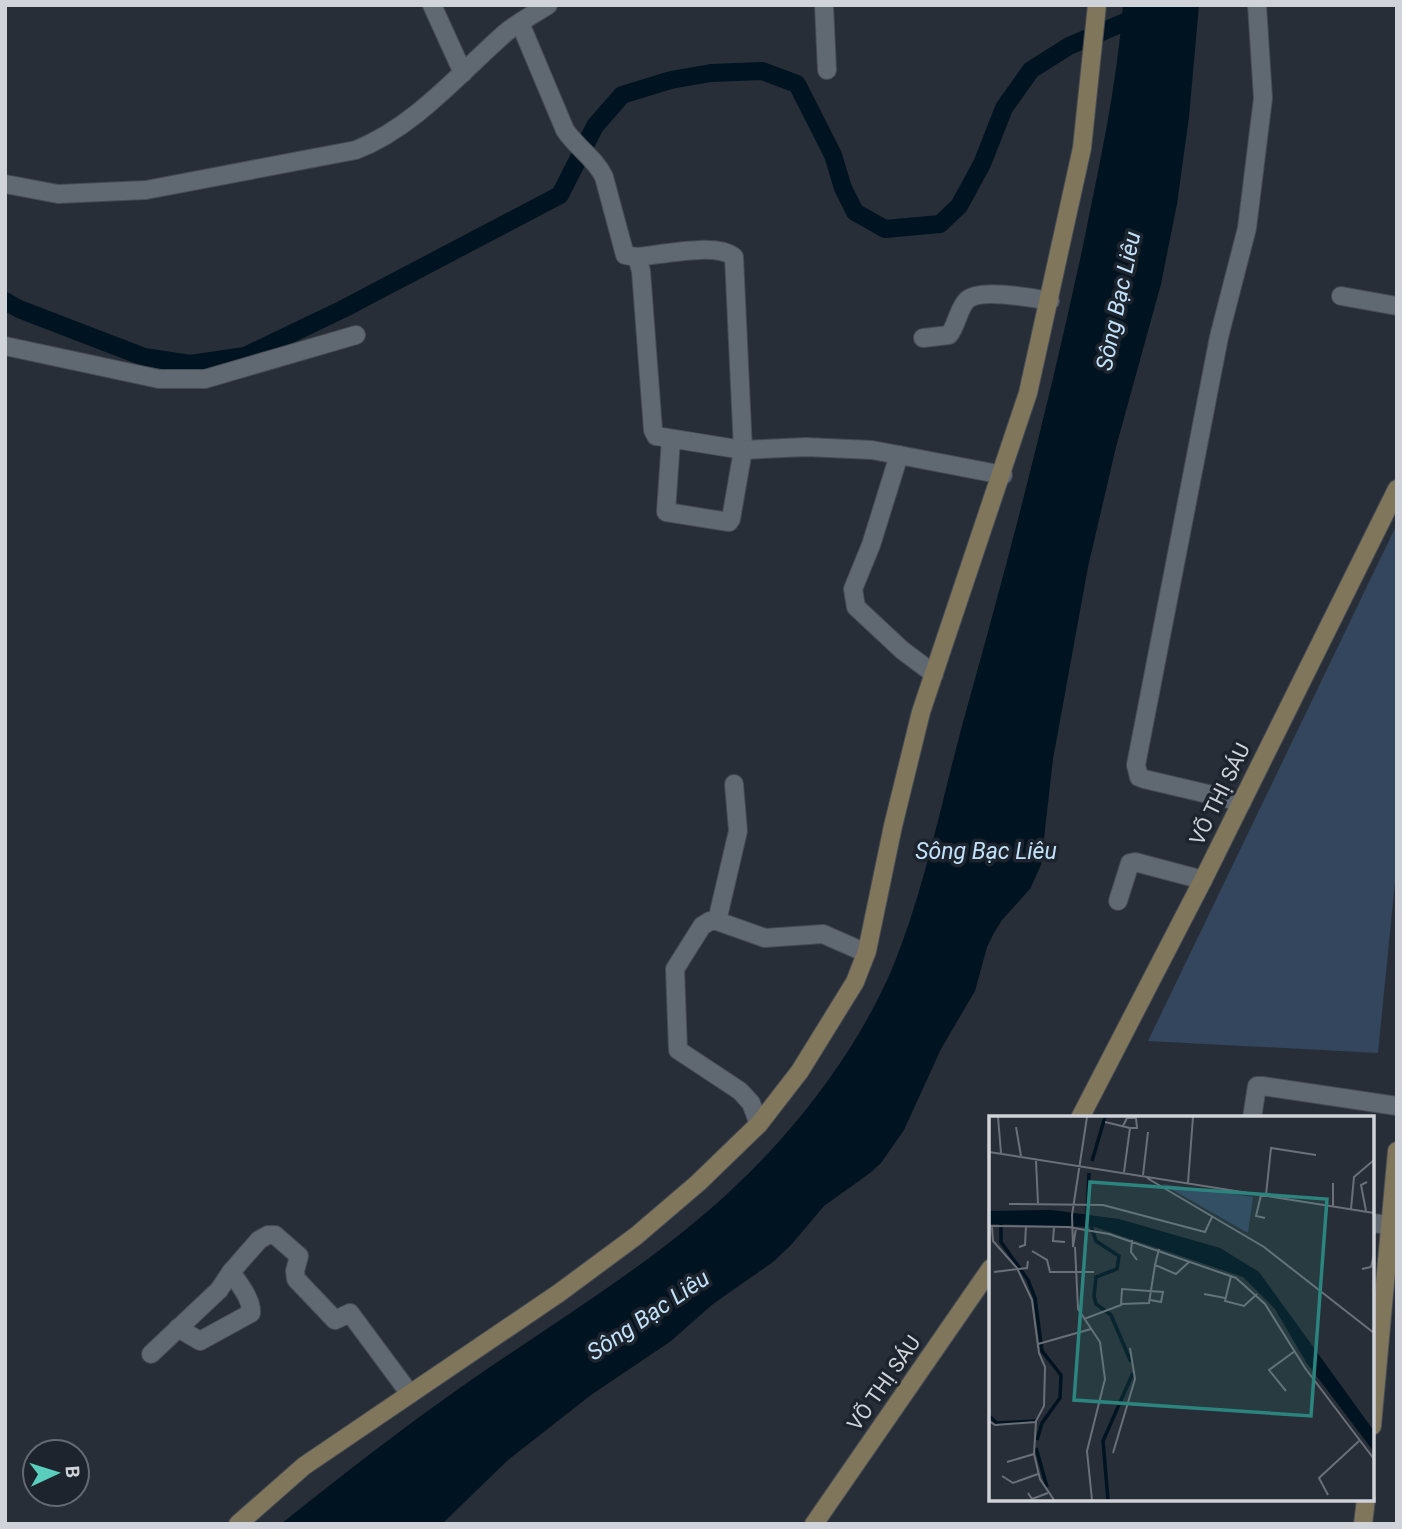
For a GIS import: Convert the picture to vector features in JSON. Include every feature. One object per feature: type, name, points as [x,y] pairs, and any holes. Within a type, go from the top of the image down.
[{"type":"street","points":[[432,5],[463,73]]},
{"type":"street","points":[[5,184],[58,194],[146,190],[356,150],[378,141],[396,129],[463,73],[505,33],[548,5]]},
{"type":"street","points":[[824,5],[827,70]]},
{"type":"street","points":[[1242,802],[1144,779],[1139,777],[1136,765],[1219,337],[1247,228],[1263,98],[1257,5]]},
{"type":"street","points":[[238,1524],[304,1466],[559,1293],[636,1236],[698,1183],[759,1124],[800,1071],[855,982],[866,953],[921,712],[1003,475],[1028,393],[1082,148],[1096,10]]},
{"type":"street","points":[[520,23],[565,130],[604,177],[625,255],[637,257],[715,249],[728,252],[734,257],[743,450],[732,519],[729,522],[666,512],[671,439]]},
{"type":"street","points":[[637,257],[641,271],[653,430],[656,436],[743,450],[806,447],[872,450],[1003,475]]},
{"type":"street","points":[[923,338],[949,335],[965,303],[973,296],[1006,294],[1050,301]]},
{"type":"street","points":[[1342,296],[1397,306]]},
{"type":"street","points":[[5,346],[159,379],[205,379],[356,335]]},
{"type":"street","points":[[899,455],[871,545],[853,589],[853,596],[856,607],[902,650],[934,674]]},
{"type":"street","name":"VÕ THỊ SÁU","points":[[1081,1116],[1203,880],[1397,489]]},
{"type":"street","points":[[717,921],[738,831],[734,784]]},
{"type":"street","points":[[1118,901],[1130,863],[1135,862],[1203,880]]},
{"type":"street","points":[[759,1124],[751,1102],[740,1091],[680,1052],[677,1046],[675,969],[702,926],[717,921],[765,938],[822,934],[866,953]]},
{"type":"street","points":[[1252,1116],[1258,1086],[1397,1106]]},
{"type":"street","points":[[1374,1378],[1381,1224],[1397,1151]]},
{"type":"street","points":[[152,1353],[219,1290],[259,1240],[268,1235],[275,1236],[299,1256],[296,1279],[335,1320],[350,1313],[410,1394]]},
{"type":"street","name":"VÕ THỊ SÁU","points":[[814,1524],[989,1271]]},
{"type":"street","points":[[178,1328],[200,1341],[251,1314],[253,1310],[249,1301],[231,1272]]},
{"type":"street","points":[[1363,1524],[1366,1501]]},
{"type":"shaded area","points":[[1397,524],[1397,862],[1378,1053],[1148,1041]]},
{"type":"water","name":"Sông Bạc Liêu","points":[[1123,5],[1199,5],[1189,117],[1177,204],[1161,284],[1116,447],[1088,567],[1053,759],[1041,865],[1030,889],[994,933],[987,947],[975,991],[941,1049],[904,1130],[881,1163],[824,1206],[773,1262],[713,1304],[671,1341],[591,1395],[508,1460],[442,1524],[281,1524],[417,1419],[631,1271],[709,1210],[747,1176],[799,1119],[844,1058],[870,1014],[892,969],[915,904],[1030,473],[1096,182],[1112,94]]},
{"type":"waterway","points":[[5,301],[19,309],[144,357],[190,364],[245,356],[343,309],[560,195],[595,126],[622,95],[671,80],[711,73],[762,71],[797,84],[833,155],[843,188],[855,212],[885,229],[940,224],[959,206],[982,164],[1004,108],[1031,70],[1069,46],[1125,22],[1145,20]]}]
